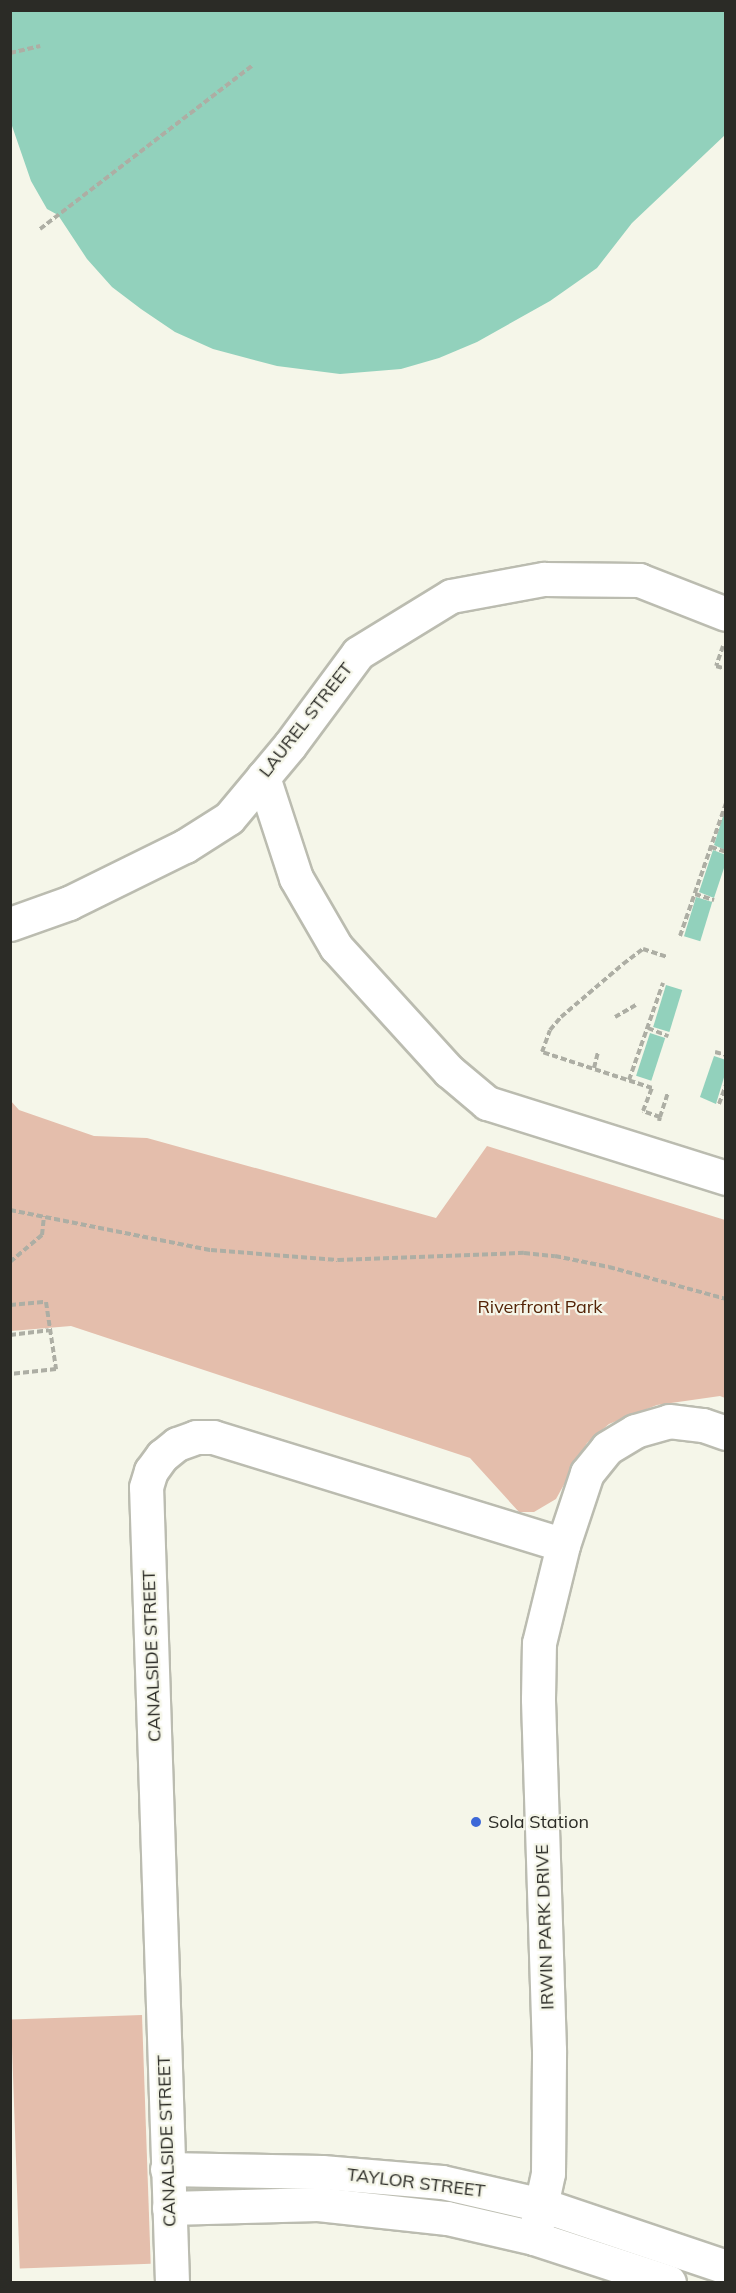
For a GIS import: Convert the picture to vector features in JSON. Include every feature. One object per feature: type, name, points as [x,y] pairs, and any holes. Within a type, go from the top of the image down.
[{"type":"street","name":"LAUREL STREET","points":[[10,924],[69,903],[185,846],[229,818],[290,745],[358,653],[451,596],[544,579],[639,580],[726,614]]},
{"type":"street","points":[[263,777],[296,878],[336,947],[449,1071],[487,1103],[726,1178]]},
{"type":"street","name":"IRWIN PARK DRIVE","points":[[534,2238],[548,2173],[549,2050],[538,1699],[539,1643],[563,1545],[587,1473],[607,1448],[635,1431],[669,1421],[703,1425],[726,1433]]},
{"type":"street","name":"CANALSIDE STREET","points":[[172,2283],[146,1487],[151,1471],[162,1456],[177,1444],[196,1437],[213,1437],[563,1545]]},
{"type":"street","name":"TAYLOR STREET","points":[[167,2169],[372,2175],[442,2182],[542,2205],[726,2267]]},
{"type":"street","name":"TAYLOR STREET","points":[[169,2208],[278,2204],[360,2207],[447,2218],[534,2238],[669,2283]]},
{"type":"path","points":[[10,53],[40,46]]},
{"type":"path","points":[[40,229],[253,65]]},
{"type":"path","points":[[726,640],[716,666],[726,669]]},
{"type":"path","points":[[680,936],[726,803]]},
{"type":"path","points":[[711,847],[726,852]]},
{"type":"path","points":[[694,894],[714,900]]},
{"type":"path","points":[[660,1117],[643,1111],[652,1088],[542,1052],[550,1030],[591,990],[643,949],[668,957]]},
{"type":"path","points":[[629,1080],[663,983]]},
{"type":"path","points":[[615,1017],[636,1005]]},
{"type":"path","points":[[648,1028],[668,1036]]},
{"type":"path","points":[[594,1068],[598,1052]]},
{"type":"path","points":[[715,1052],[726,1055]]},
{"type":"path","points":[[719,1104],[726,1085]]},
{"type":"path","points":[[648,1154],[668,1092]]},
{"type":"path","points":[[10,1210],[211,1250],[338,1260],[524,1253],[555,1256],[609,1267],[726,1299]]},
{"type":"path","points":[[10,1262],[42,1235],[44,1216]]},
{"type":"path","points":[[10,1305],[46,1302],[56,1369],[10,1374]]},
{"type":"path","points":[[10,1335],[49,1330]]},
{"type":"green space","name":"Riverfront Park","points":[[10,1100],[19,1110],[94,1136],[147,1138],[436,1218],[487,1146],[725,1220],[725,1398],[720,1396],[657,1405],[609,1424],[587,1443],[556,1499],[534,1512],[519,1512],[470,1458],[71,1326],[11,1331]]},
{"type":"green space","points":[[142,2015],[151,2264],[20,2268],[11,2020]]},
{"type":"water","points":[[11,10],[725,11],[725,135],[632,223],[597,268],[550,301],[477,342],[439,358],[401,369],[340,374],[277,366],[213,349],[175,332],[141,309],[112,287],[87,259],[58,215],[47,209],[31,181],[11,123]]},
{"type":"water","points":[[725,810],[726,850],[714,845]]},
{"type":"water","points":[[713,850],[726,855],[714,898],[699,892]]},
{"type":"water","points":[[696,897],[712,902],[700,941],[684,936]]},
{"type":"water","points":[[666,985],[682,990],[669,1032],[653,1027]]},
{"type":"water","points":[[650,1033],[665,1038],[651,1081],[636,1076]]},
{"type":"water","points":[[714,1056],[726,1060],[725,1074],[716,1104],[700,1097]]},
{"type":"place","name":"Sola Station","points":[[476,1822]]}]
